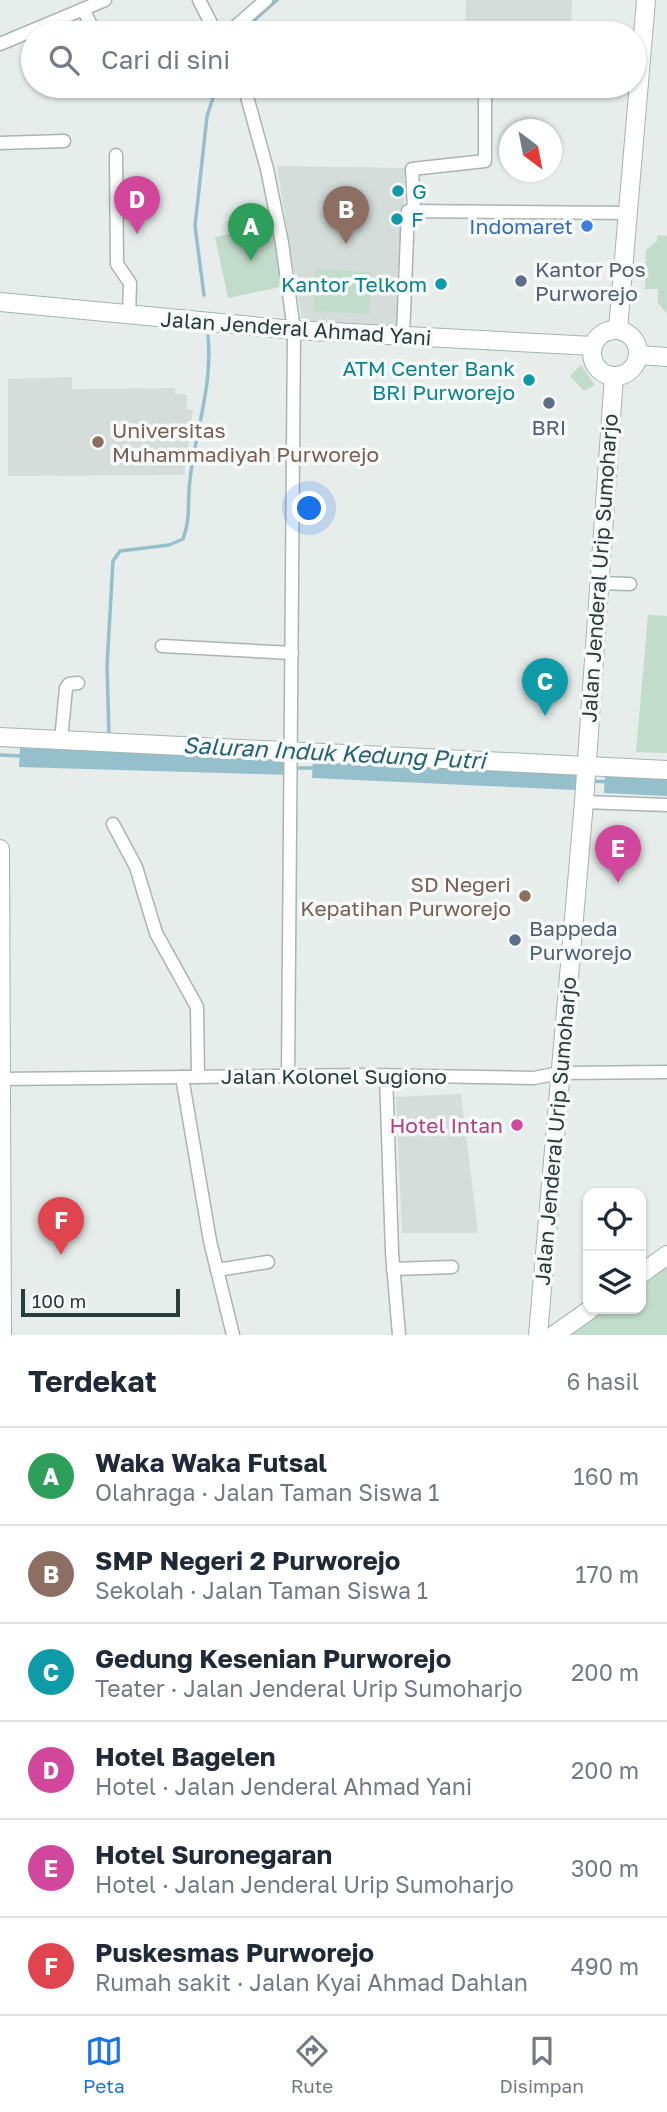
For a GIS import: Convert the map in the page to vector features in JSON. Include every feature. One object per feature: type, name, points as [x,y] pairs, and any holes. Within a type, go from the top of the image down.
[{"type":"main road","points":[[643,21],[646,0]]},
{"type":"main road","points":[[618,329],[635,98]]},
{"type":"main road","name":"Jalan Jenderal Ahmad Yani","points":[[0,302],[294,330],[593,346]]},
{"type":"main road","points":[[618,329],[636,341],[639,355],[628,373],[614,376],[598,368],[592,358],[593,346],[600,335],[618,329]]},
{"type":"main road","points":[[639,355],[667,357]]},
{"type":"main road","name":"Jalan Jenderal Urip Sumoharjo","points":[[539,1329],[584,802],[614,376]]},
{"type":"main road","points":[[0,737],[586,769],[667,770]]},
{"type":"main road","points":[[0,849],[2,1335]]},
{"type":"main road","points":[[646,1270],[667,1255]]},
{"type":"main road","points":[[539,1329],[583,1314]]},
{"type":"main road","points":[[554,1335],[584,1314]]},
{"type":"street","points":[[55,21],[105,0]]},
{"type":"street","points":[[199,0],[210,21]]},
{"type":"street","points":[[242,21],[266,0]]},
{"type":"street","points":[[83,9],[88,21]]},
{"type":"street","points":[[0,44],[21,35]]},
{"type":"street","points":[[247,98],[282,243],[294,330],[293,753],[288,1076]]},
{"type":"street","points":[[414,211],[412,169],[485,161],[485,98]]},
{"type":"street","points":[[0,143],[64,141]]},
{"type":"street","points":[[116,155],[117,264],[130,282],[129,315]]},
{"type":"street","points":[[403,336],[408,211],[628,213]]},
{"type":"street","points":[[598,583],[630,584]]},
{"type":"street","points":[[162,646],[292,653]]},
{"type":"street","points":[[61,740],[66,688],[69,684],[78,683]]},
{"type":"street","points":[[584,802],[667,805]]},
{"type":"street","points":[[113,824],[138,873],[156,933],[197,1007],[198,1077]]},
{"type":"street","name":"Jalan Kolonel Sugiono","points":[[0,1079],[386,1075],[534,1078],[559,1073],[667,1072]]},
{"type":"street","points":[[386,1075],[393,1269],[399,1335]]},
{"type":"street","points":[[182,1077],[217,1270],[233,1335]]},
{"type":"street","points":[[217,1270],[268,1262]]},
{"type":"street","points":[[393,1269],[452,1267]]},
{"type":"shaded area","points":[[466,0],[572,0],[571,21],[465,21]]},
{"type":"shaded area","points":[[277,166],[405,168],[399,326],[302,321]]},
{"type":"shaded area","name":"Universitas Muhammadiyah Purworejo","points":[[72,377],[72,389],[175,388],[175,393],[187,395],[186,409],[193,410],[184,475],[8,476],[8,379]]},
{"type":"shaded area","points":[[461,1094],[478,1233],[402,1233],[396,1097]]},
{"type":"green space","points":[[277,224],[285,286],[228,298],[215,237]]},
{"type":"green space","points":[[658,235],[667,236],[667,314],[658,303],[658,289],[645,289],[646,250],[657,241]]},
{"type":"green space","points":[[315,269],[371,272],[369,314],[313,311]]},
{"type":"green space","points":[[581,365],[595,385],[584,391],[570,376]]},
{"type":"green space","points":[[648,615],[667,616],[667,753],[636,752]]},
{"type":"green space","points":[[667,1267],[667,1335],[571,1335],[601,1314],[646,1314],[646,1282]]},
{"type":"water","points":[[20,748],[292,757],[291,775],[19,767]]},
{"type":"water","points":[[313,758],[578,772],[577,790],[312,778]]},
{"type":"water","points":[[605,774],[667,777],[667,796],[604,793]]},
{"type":"waterway","points":[[253,21],[277,0]]},
{"type":"waterway","points":[[204,295],[195,226],[207,116],[213,98]]},
{"type":"waterway","points":[[109,737],[107,666],[113,561],[120,551],[169,545],[183,539],[188,517],[192,462],[206,391],[208,336]]},
{"type":"waterway","name":"Saluran Induk Kedung Putri","points":[[0,755],[22,756]]},
{"type":"waterway","name":"Saluran Induk Kedung Putri","points":[[292,768],[316,768]]},
{"type":"waterway","name":"Saluran Induk Kedung Putri","points":[[590,781],[610,782]]},
{"type":"place","name":"G","points":[[398,191]]},
{"type":"place","name":"F","points":[[397,219]]},
{"type":"place","name":"Indomaret","points":[[587,226]]},
{"type":"place","name":"Hotel Bagelen","points":[[137,234]]},
{"type":"place","name":"SMP Negeri 2 Purworejo","points":[[346,244]]},
{"type":"place","name":"Waka Waka Futsal","points":[[251,261]]},
{"type":"place","name":"Kantor Pos Purworejo","points":[[521,281]]},
{"type":"place","name":"Kantor Telkom","points":[[441,284]]},
{"type":"place","name":"ATM Center Bank BRI Purworejo","points":[[529,380]]},
{"type":"place","name":"BRI","points":[[549,403]]},
{"type":"place","name":"Universitas Muhammadiyah Purworejo","points":[[98,442]]},
{"type":"place","name":"Gedung Kesenian Purworejo","points":[[545,716]]},
{"type":"place","name":"Hotel Suronegaran","points":[[618,883]]},
{"type":"place","name":"SD Negeri Kepatihan Purworejo","points":[[525,896]]},
{"type":"place","name":"Bappeda Purworejo","points":[[515,940]]},
{"type":"place","name":"Hotel Intan","points":[[517,1125]]},
{"type":"place","name":"Puskesmas Purworejo","points":[[61,1255]]}]
